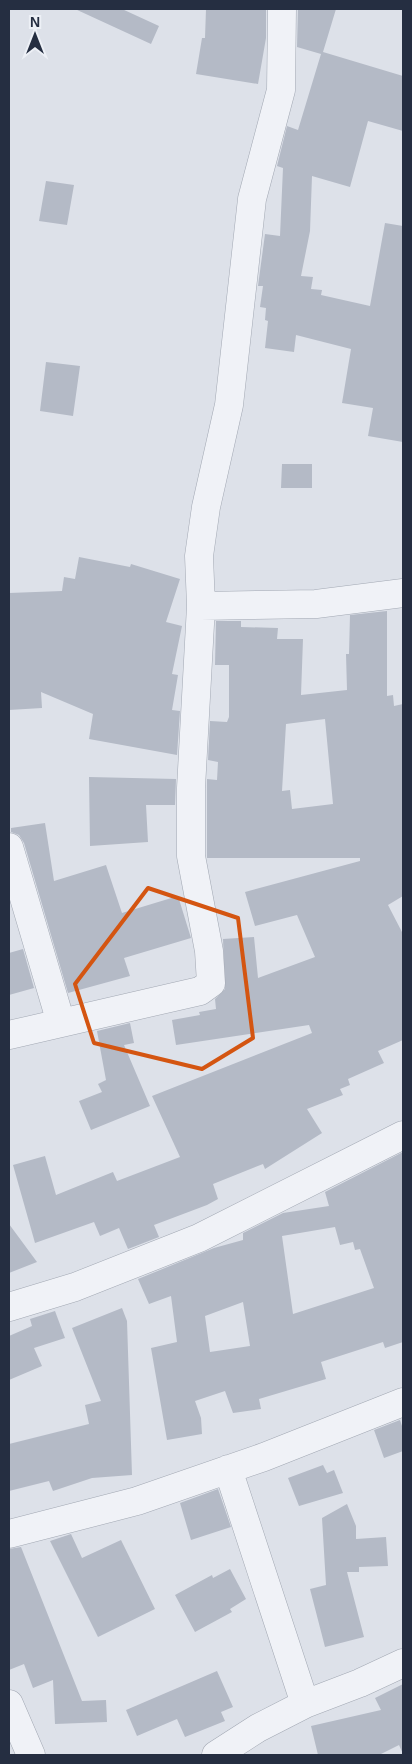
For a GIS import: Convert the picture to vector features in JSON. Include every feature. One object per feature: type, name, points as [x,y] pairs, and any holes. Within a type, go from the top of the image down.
[{"type":"street","points":[[9,1035],[200,991],[211,983],[210,951],[191,856],[191,788],[201,606],[199,556],[206,507],[229,405],[252,199],[281,90],[282,9]]},
{"type":"street","points":[[201,606],[316,604],[403,593]]},
{"type":"street","points":[[9,847],[61,1023]]},
{"type":"street","points":[[9,1307],[76,1287],[199,1238],[403,1135]]},
{"type":"street","points":[[9,1534],[137,1500],[228,1469],[403,1402]]},
{"type":"street","points":[[228,1469],[305,1704]]},
{"type":"street","points":[[216,1755],[258,1728],[305,1704],[403,1663]]},
{"type":"street","points":[[9,1704],[31,1755]]},
{"type":"highlighted area","points":[[148,888],[238,918],[253,1038],[202,1069],[94,1043],[75,984]]},
{"type":"building","points":[[75,9],[122,9],[159,26],[151,44]]},
{"type":"building","points":[[206,9],[266,9],[266,38],[258,84],[196,74],[202,38],[205,38]]},
{"type":"building","points":[[298,9],[336,9],[323,52],[403,76],[403,131],[368,121],[350,187],[312,176],[310,231],[301,276],[313,277],[311,289],[322,290],[321,295],[370,306],[385,223],[403,226],[403,442],[368,436],[373,408],[342,403],[351,349],[296,335],[294,352],[265,348],[268,321],[265,320],[266,308],[260,307],[263,286],[258,286],[265,234],[280,236],[283,168],[277,166],[287,126],[298,130],[321,54],[297,47]]},
{"type":"building","points":[[46,181],[74,185],[67,225],[39,221]]},
{"type":"building","points":[[46,362],[80,366],[73,416],[40,411]]},
{"type":"building","points":[[282,464],[312,464],[312,488],[281,488]]},
{"type":"building","points":[[79,557],[130,567],[131,564],[180,579],[166,622],[182,626],[172,674],[178,675],[172,710],[180,711],[177,755],[89,739],[93,714],[41,692],[42,708],[9,710],[9,593],[62,591],[64,577],[75,579]]},
{"type":"building","points":[[387,611],[387,696],[393,695],[394,706],[403,704],[403,896],[388,905],[403,934],[403,1040],[378,1051],[384,1063],[348,1079],[350,1085],[340,1089],[343,1095],[307,1109],[322,1133],[265,1169],[263,1164],[213,1184],[218,1199],[154,1225],[159,1237],[128,1249],[119,1228],[100,1236],[94,1222],[35,1243],[13,1165],[45,1156],[56,1195],[113,1172],[117,1181],[180,1157],[152,1096],[312,1033],[309,1025],[176,1045],[172,1020],[200,1015],[199,1012],[216,1009],[215,999],[225,989],[223,939],[254,937],[258,978],[315,957],[297,915],[255,926],[245,892],[360,861],[360,858],[207,858],[207,779],[217,780],[218,762],[208,760],[210,721],[227,722],[229,717],[229,665],[215,665],[216,621],[241,621],[241,627],[278,628],[277,639],[303,639],[301,695],[347,690],[346,654],[349,654],[350,615]],"holes":[[[325,719],[333,804],[292,809],[290,790],[282,791],[286,724]]]},
{"type":"building","points":[[89,777],[176,779],[175,805],[146,805],[148,842],[90,846]]},
{"type":"building","points":[[45,823],[54,881],[106,865],[122,913],[178,896],[191,938],[124,958],[130,976],[68,993],[24,843],[19,835],[11,832],[11,828]]},
{"type":"building","points":[[23,949],[34,988],[9,995],[9,953]]},
{"type":"building","points":[[130,1023],[134,1043],[124,1045],[150,1106],[91,1130],[79,1101],[102,1092],[98,1084],[106,1080],[97,1031]]},
{"type":"building","points":[[403,1152],[403,1342],[385,1348],[383,1342],[321,1362],[326,1379],[259,1399],[261,1409],[233,1413],[225,1391],[195,1401],[201,1418],[202,1434],[167,1440],[151,1348],[177,1342],[171,1296],[149,1304],[138,1279],[214,1248],[243,1240],[243,1233],[283,1213],[329,1206],[325,1192]],"holes":[[[335,1227],[340,1245],[353,1242],[355,1250],[360,1249],[374,1288],[293,1314],[282,1236]],[[243,1302],[250,1346],[210,1352],[205,1316]]]},
{"type":"building","points":[[9,1224],[37,1262],[9,1273]]},
{"type":"building","points":[[122,1308],[127,1321],[132,1475],[92,1478],[53,1491],[49,1481],[9,1491],[9,1444],[89,1424],[85,1405],[101,1401],[72,1328]]},
{"type":"building","points":[[55,1311],[65,1338],[34,1348],[42,1366],[9,1380],[9,1336],[32,1326],[30,1319]]},
{"type":"building","points":[[400,1420],[403,1429],[403,1451],[384,1458],[374,1430]]},
{"type":"building","points":[[323,1465],[327,1473],[334,1470],[343,1493],[299,1506],[288,1478]]},
{"type":"building","points":[[218,1489],[231,1527],[191,1540],[180,1503]]},
{"type":"building","points":[[347,1504],[356,1526],[356,1539],[386,1537],[388,1566],[359,1567],[359,1572],[347,1572],[364,1637],[325,1647],[310,1589],[326,1585],[322,1518]]},
{"type":"building","points":[[71,1534],[82,1558],[121,1540],[155,1609],[98,1637],[50,1541]]},
{"type":"building","points":[[21,1547],[82,1701],[106,1700],[107,1722],[55,1724],[53,1680],[33,1688],[24,1664],[9,1670],[9,1549]]},
{"type":"building","points":[[230,1569],[246,1599],[230,1609],[232,1612],[195,1632],[175,1595],[212,1575],[213,1578]]},
{"type":"building","points":[[217,1671],[233,1707],[221,1712],[225,1721],[185,1737],[177,1719],[137,1736],[126,1710]]},
{"type":"building","points":[[403,1684],[403,1754],[399,1745],[379,1755],[318,1755],[311,1726],[381,1710],[375,1698]]}]
